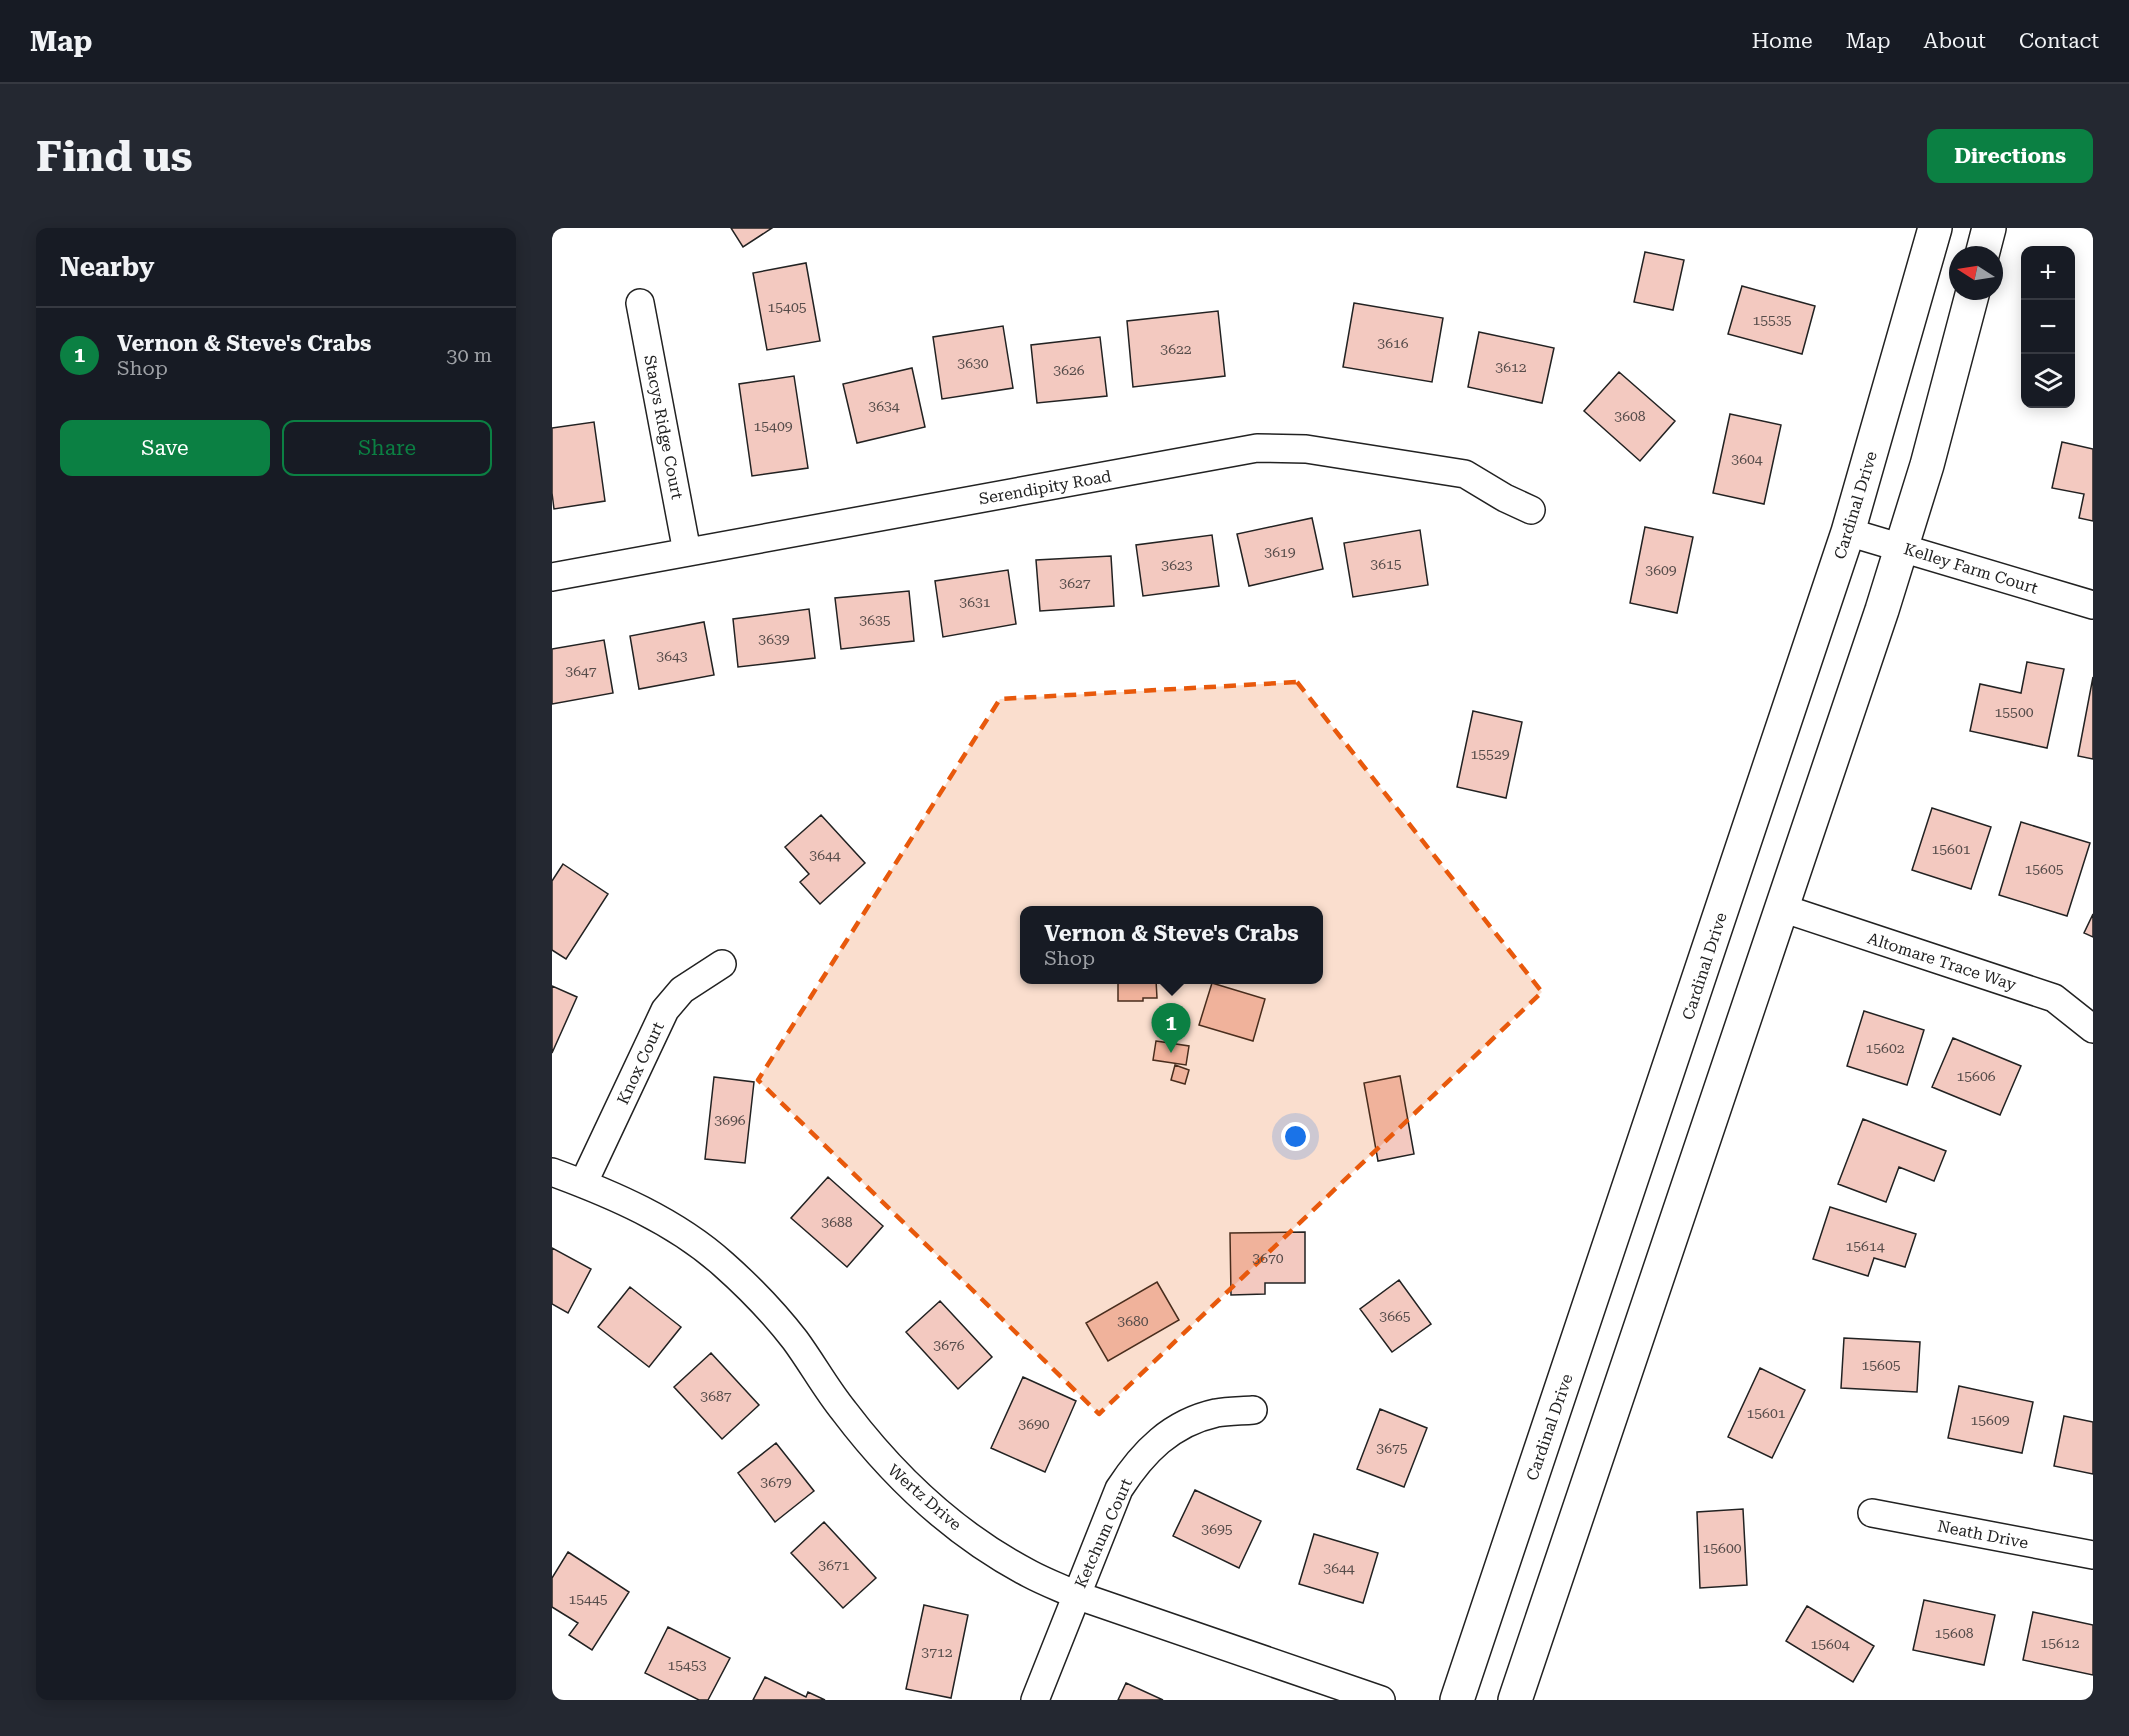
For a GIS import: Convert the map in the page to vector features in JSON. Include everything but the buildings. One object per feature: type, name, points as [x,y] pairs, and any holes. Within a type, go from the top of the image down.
[{"type":"main road","name":"Cardinal Drive","points":[[1457,1700],[1848,532],[1935,228]]},
{"type":"main road","points":[[1984,246],[1989,228]]},
{"type":"main road","points":[[1515,1700],[1902,547],[1927,465],[1971,300]]},
{"type":"street","name":"Stacys Ridge Court","points":[[640,303],[687,552]]},
{"type":"street","name":"Serendipity Road","points":[[552,577],[1257,448],[1306,449],[1465,474],[1505,498],[1531,510]]},
{"type":"street","name":"Kelley Farm Court","points":[[1848,532],[2093,605]]},
{"type":"street","name":"Altomare Trace Way","points":[[1782,908],[2054,998],[2093,1029]]},
{"type":"street","name":"Knox Court","points":[[583,1184],[665,1010],[682,990],[722,964]]},
{"type":"street","name":"Wertz Drive","points":[[552,1172],[620,1199],[678,1231],[722,1263],[764,1304],[794,1340],[842,1410],[882,1458],[927,1502],[976,1541],[1030,1574],[1076,1595],[1381,1700]]},
{"type":"street","name":"Ketchum Court","points":[[1035,1700],[1119,1489],[1136,1462],[1158,1440],[1186,1424],[1216,1413],[1253,1410]]},
{"type":"street","name":"Neath Drive","points":[[1872,1513],[2093,1555]]},
{"type":"highlighted area","points":[[1297,682],[1542,992],[1099,1414],[758,1080],[1000,699]]},
{"type":"place","name":"Vernon & Steve's Crabs","points":[[1171,1053]]}]
